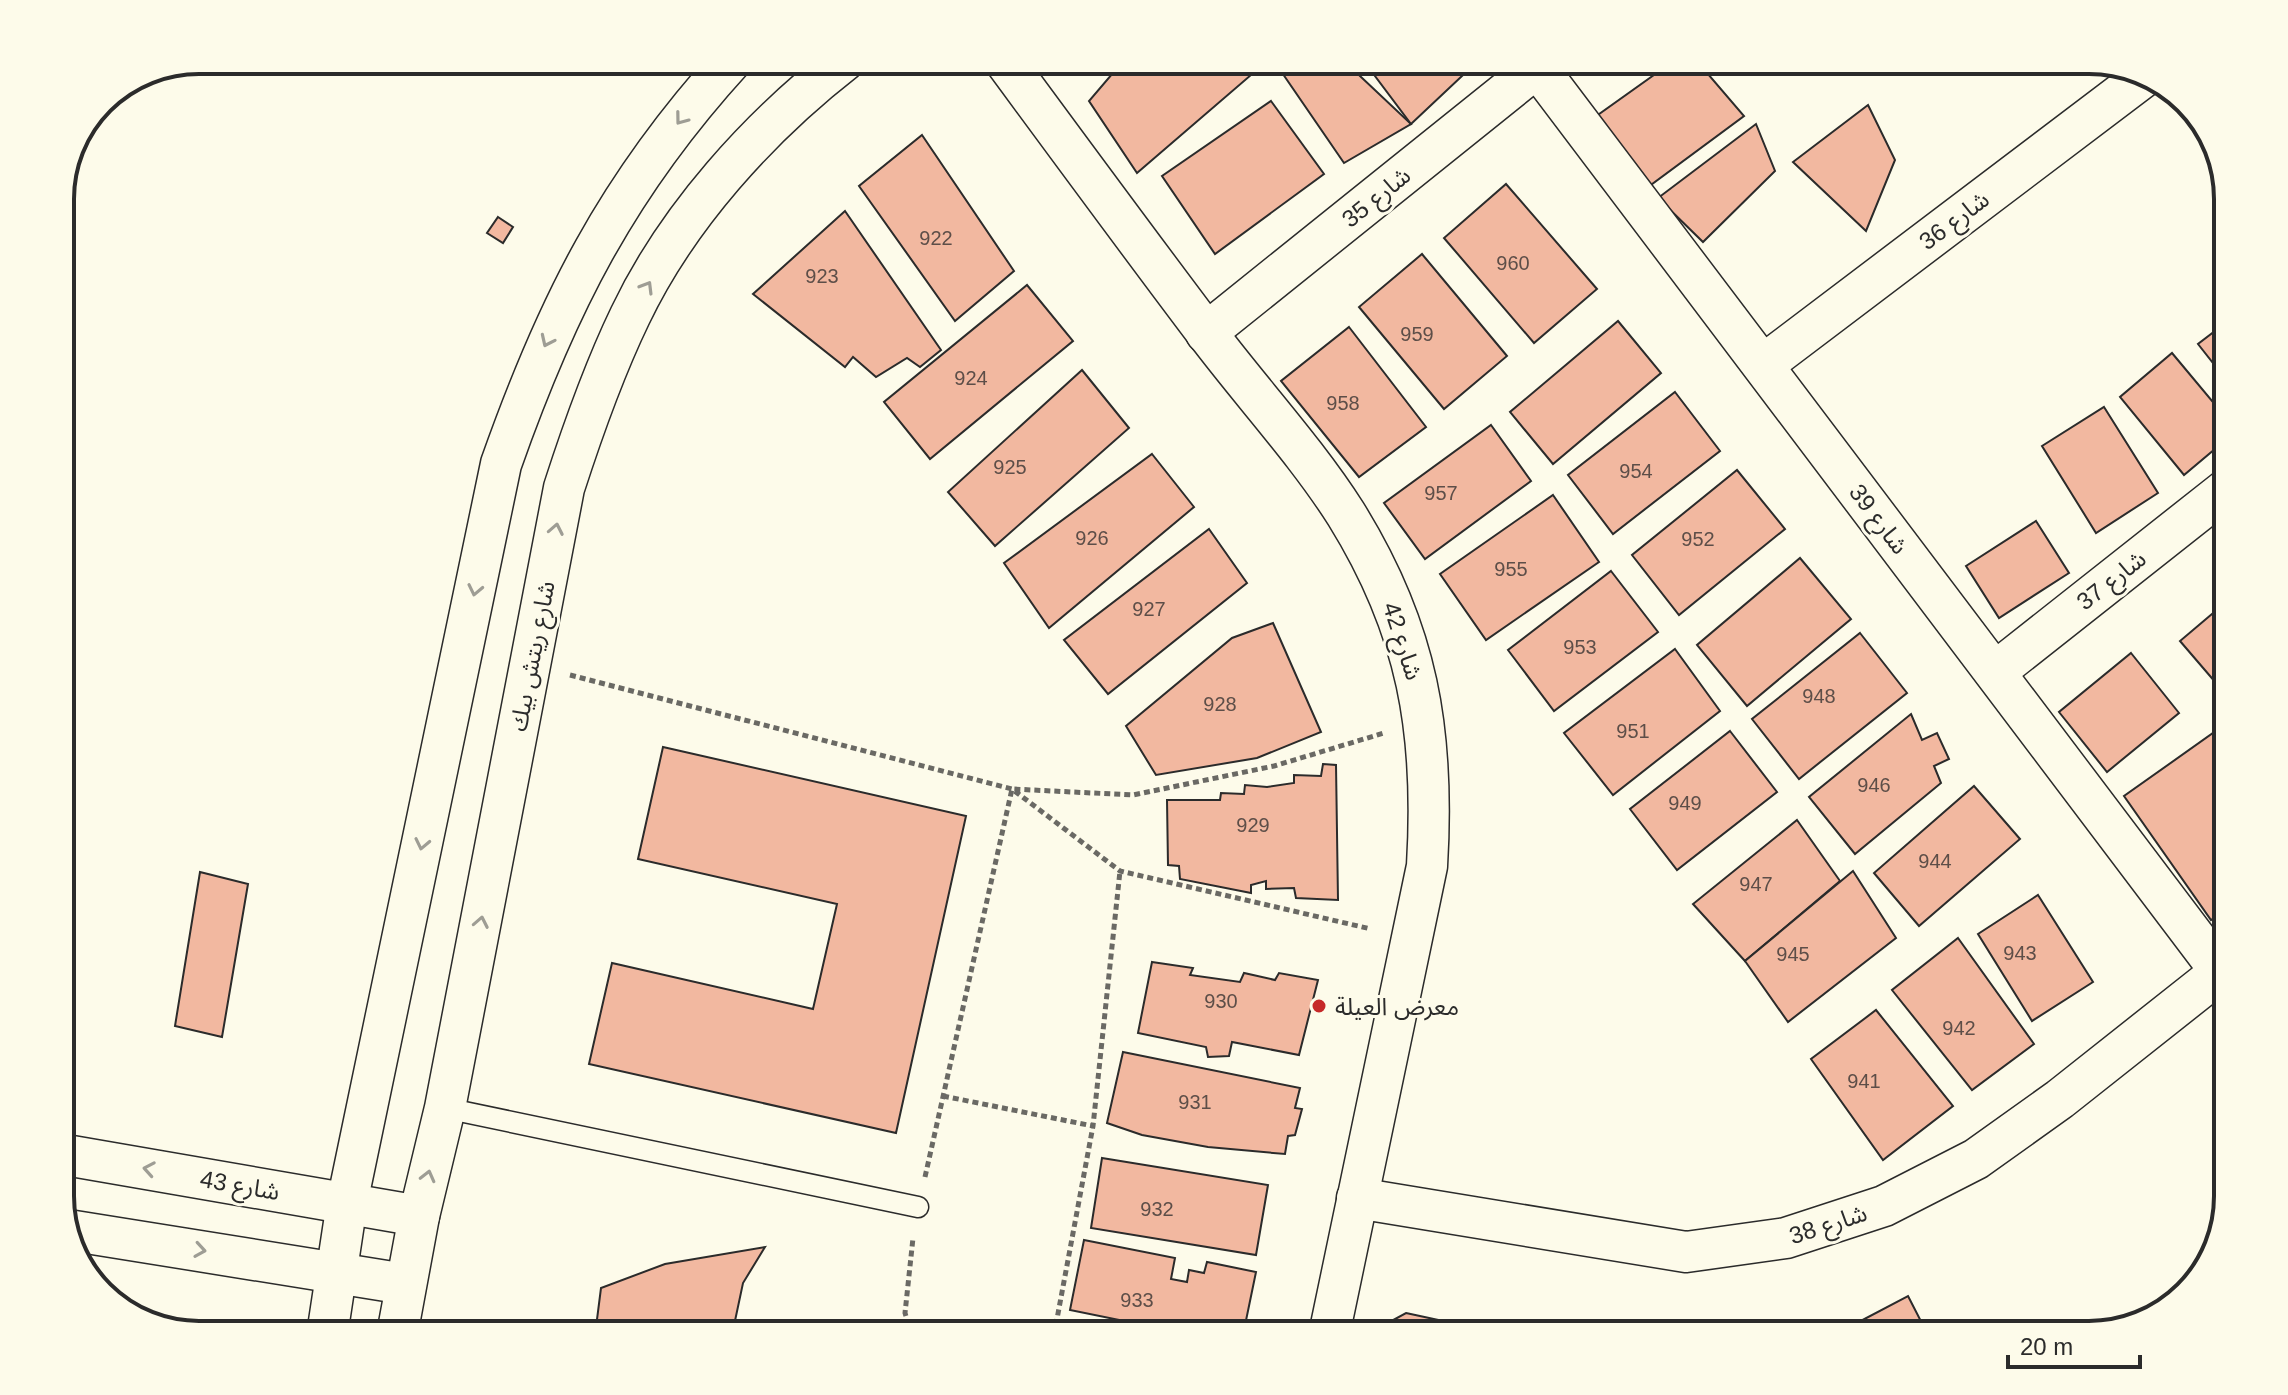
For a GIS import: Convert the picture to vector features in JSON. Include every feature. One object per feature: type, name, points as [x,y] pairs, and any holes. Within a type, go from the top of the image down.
[{"type":"street","points":[[329,1321],[347,1203],[501,464],[536,366],[579,273],[633,184],[695,101],[719,74]]},
{"type":"street","name":"شارع ريتش بيك","points":[[399,1321],[419,1216],[445,1108],[564,488],[593,399],[631,313],[678,236],[739,159],[800,95],[827,74]]},
{"type":"street","name":"شارع 42","points":[[1014,74],[1206,333],[1344,512],[1382,578],[1409,647],[1426,720],[1431,794],[1427,866],[1332,1321]]},
{"type":"street","name":"شارع 35","points":[[1206,333],[1527,74]]},
{"type":"street","name":"شارع 39","points":[[1549,74],[1763,365],[2214,955]]},
{"type":"street","name":"شارع 36","points":[[1763,365],[2136,83]]},
{"type":"street","name":"شارع 37","points":[[1995,672],[2214,499]]},
{"type":"street","name":"شارع 38","points":[[1357,1198],[1686,1252],[1786,1238],[1884,1206],[1976,1159],[2060,1099],[2214,978]]},
{"type":"street","name":"شارع 43","points":[[74,1156],[419,1216]]},
{"type":"street","points":[[80,1232],[335,1270],[405,1284]]},
{"type":"lane","points":[[445,1108],[918,1207]]},
{"type":"path","points":[[530,665],[1012,789],[1133,795],[1274,766],[1426,720]]},
{"type":"path","points":[[1012,789],[1120,871],[1411,938]]},
{"type":"path","points":[[908,1321],[905,1313],[918,1207],[1012,789]]},
{"type":"path","points":[[1057,1321],[1093,1126],[1120,871]]},
{"type":"path","points":[[943,1096],[1093,1126]]},
{"type":"building","points":[[1112,74],[1251,75],[1137,173],[1089,101]]},
{"type":"building","points":[[1283,74],[1358,74],[1411,124],[1344,163]]},
{"type":"building","points":[[1374,74],[1464,74],[1411,124]]},
{"type":"building","points":[[1655,74],[1708,74],[1744,116],[1644,190],[1595,117]]},
{"type":"building","points":[[1271,101],[1324,174],[1215,254],[1162,176]]},
{"type":"building","points":[[1868,105],[1895,160],[1866,231],[1793,162]]},
{"type":"building","points":[[1756,124],[1775,171],[1703,242],[1658,198]]},
{"type":"building","points":[[922,135],[1014,271],[955,321],[859,186]]},
{"type":"building","points":[[1506,184],[1597,289],[1534,343],[1444,238]]},
{"type":"building","points":[[845,211],[941,350],[920,367],[907,358],[876,377],[853,357],[845,367],[753,294]]},
{"type":"building","points":[[498,217],[513,227],[503,243],[487,233]]},
{"type":"building","points":[[1422,254],[1507,356],[1444,409],[1359,307]]},
{"type":"building","points":[[1027,285],[1073,341],[930,459],[884,402]]},
{"type":"building","points":[[1618,321],[1661,373],[1553,464],[1510,412]]},
{"type":"building","points":[[1349,327],[1426,427],[1359,477],[1281,381]]},
{"type":"building","points":[[2214,332],[2214,364],[2198,344]]},
{"type":"building","points":[[2172,353],[2214,403],[2214,450],[2184,475],[2120,397]]},
{"type":"building","points":[[1082,370],[1129,428],[995,546],[948,492]]},
{"type":"building","points":[[1675,392],[1720,451],[1613,534],[1568,475]]},
{"type":"building","points":[[2104,407],[2158,493],[2096,533],[2042,446]]},
{"type":"building","points":[[1491,425],[1531,481],[1425,559],[1384,503]]},
{"type":"building","points":[[1152,454],[1194,507],[1049,628],[1004,563]]},
{"type":"building","points":[[1737,470],[1785,529],[1679,615],[1632,555]]},
{"type":"building","points":[[1553,495],[1599,562],[1486,640],[1440,574]]},
{"type":"building","points":[[2036,521],[2069,573],[1999,618],[1966,566]]},
{"type":"building","points":[[1209,529],[1247,583],[1108,694],[1064,640]]},
{"type":"building","points":[[1800,558],[1851,619],[1747,706],[1697,645]]},
{"type":"building","points":[[1611,571],[1658,632],[1554,711],[1508,650]]},
{"type":"building","points":[[2214,612],[2214,681],[2180,641]]},
{"type":"building","points":[[1273,623],[1321,732],[1257,758],[1156,775],[1126,726],[1232,638]]},
{"type":"building","points":[[1860,633],[1907,693],[1799,779],[1752,719]]},
{"type":"building","points":[[1675,649],[1720,711],[1613,795],[1564,733]]},
{"type":"building","points":[[2131,653],[2179,713],[2107,772],[2059,712]]},
{"type":"building","points":[[1911,714],[1922,740],[1937,733],[1949,759],[1934,766],[1941,783],[1855,854],[1809,797]]},
{"type":"building","points":[[1730,731],[1777,792],[1677,870],[1630,809]]},
{"type":"building","points":[[2213,733],[2214,918],[2211,920],[2124,796]]},
{"type":"building","points":[[663,747],[966,816],[896,1133],[589,1064],[612,963],[813,1009],[837,904],[638,859]]},
{"type":"building","points":[[1323,764],[1336,765],[1338,900],[1296,898],[1294,888],[1266,889],[1266,881],[1251,885],[1251,893],[1180,879],[1179,866],[1168,865],[1167,800],[1220,800],[1221,793],[1244,794],[1245,785],[1267,787],[1294,783],[1294,775],[1321,776]]},
{"type":"building","points":[[1974,786],[2020,839],[1919,926],[1874,873]]},
{"type":"building","points":[[1797,820],[1840,881],[1745,961],[1693,904]]},
{"type":"building","points":[[1853,871],[1896,938],[1788,1022],[1745,961]]},
{"type":"building","points":[[200,872],[248,884],[222,1037],[175,1026]]},
{"type":"building","points":[[2038,895],[2093,982],[2032,1021],[1978,934]]},
{"type":"building","points":[[1958,938],[2034,1044],[1972,1090],[1892,990]]},
{"type":"building","points":[[1152,962],[1193,968],[1190,975],[1240,982],[1244,973],[1275,980],[1279,973],[1318,980],[1299,1055],[1232,1042],[1229,1056],[1208,1057],[1206,1047],[1138,1033]]},
{"type":"building","points":[[1876,1010],[1953,1106],[1883,1160],[1811,1059]]},
{"type":"building","points":[[1123,1052],[1300,1088],[1295,1108],[1302,1109],[1295,1135],[1288,1136],[1285,1154],[1208,1147],[1142,1135],[1107,1123]]},
{"type":"building","points":[[1102,1158],[1268,1185],[1256,1255],[1091,1228]]},
{"type":"building","points":[[1084,1240],[1175,1258],[1171,1279],[1187,1282],[1189,1270],[1204,1273],[1207,1262],[1256,1272],[1246,1321],[1124,1321],[1070,1310]]},
{"type":"building","points":[[765,1247],[743,1283],[735,1321],[597,1321],[601,1288],[665,1264]]},
{"type":"building","points":[[1908,1296],[1921,1321],[1861,1321]]},
{"type":"building","points":[[1406,1313],[1443,1321],[1391,1321]]},
{"type":"place","name":"معرض العيلة","points":[[1319,1006]]}]
